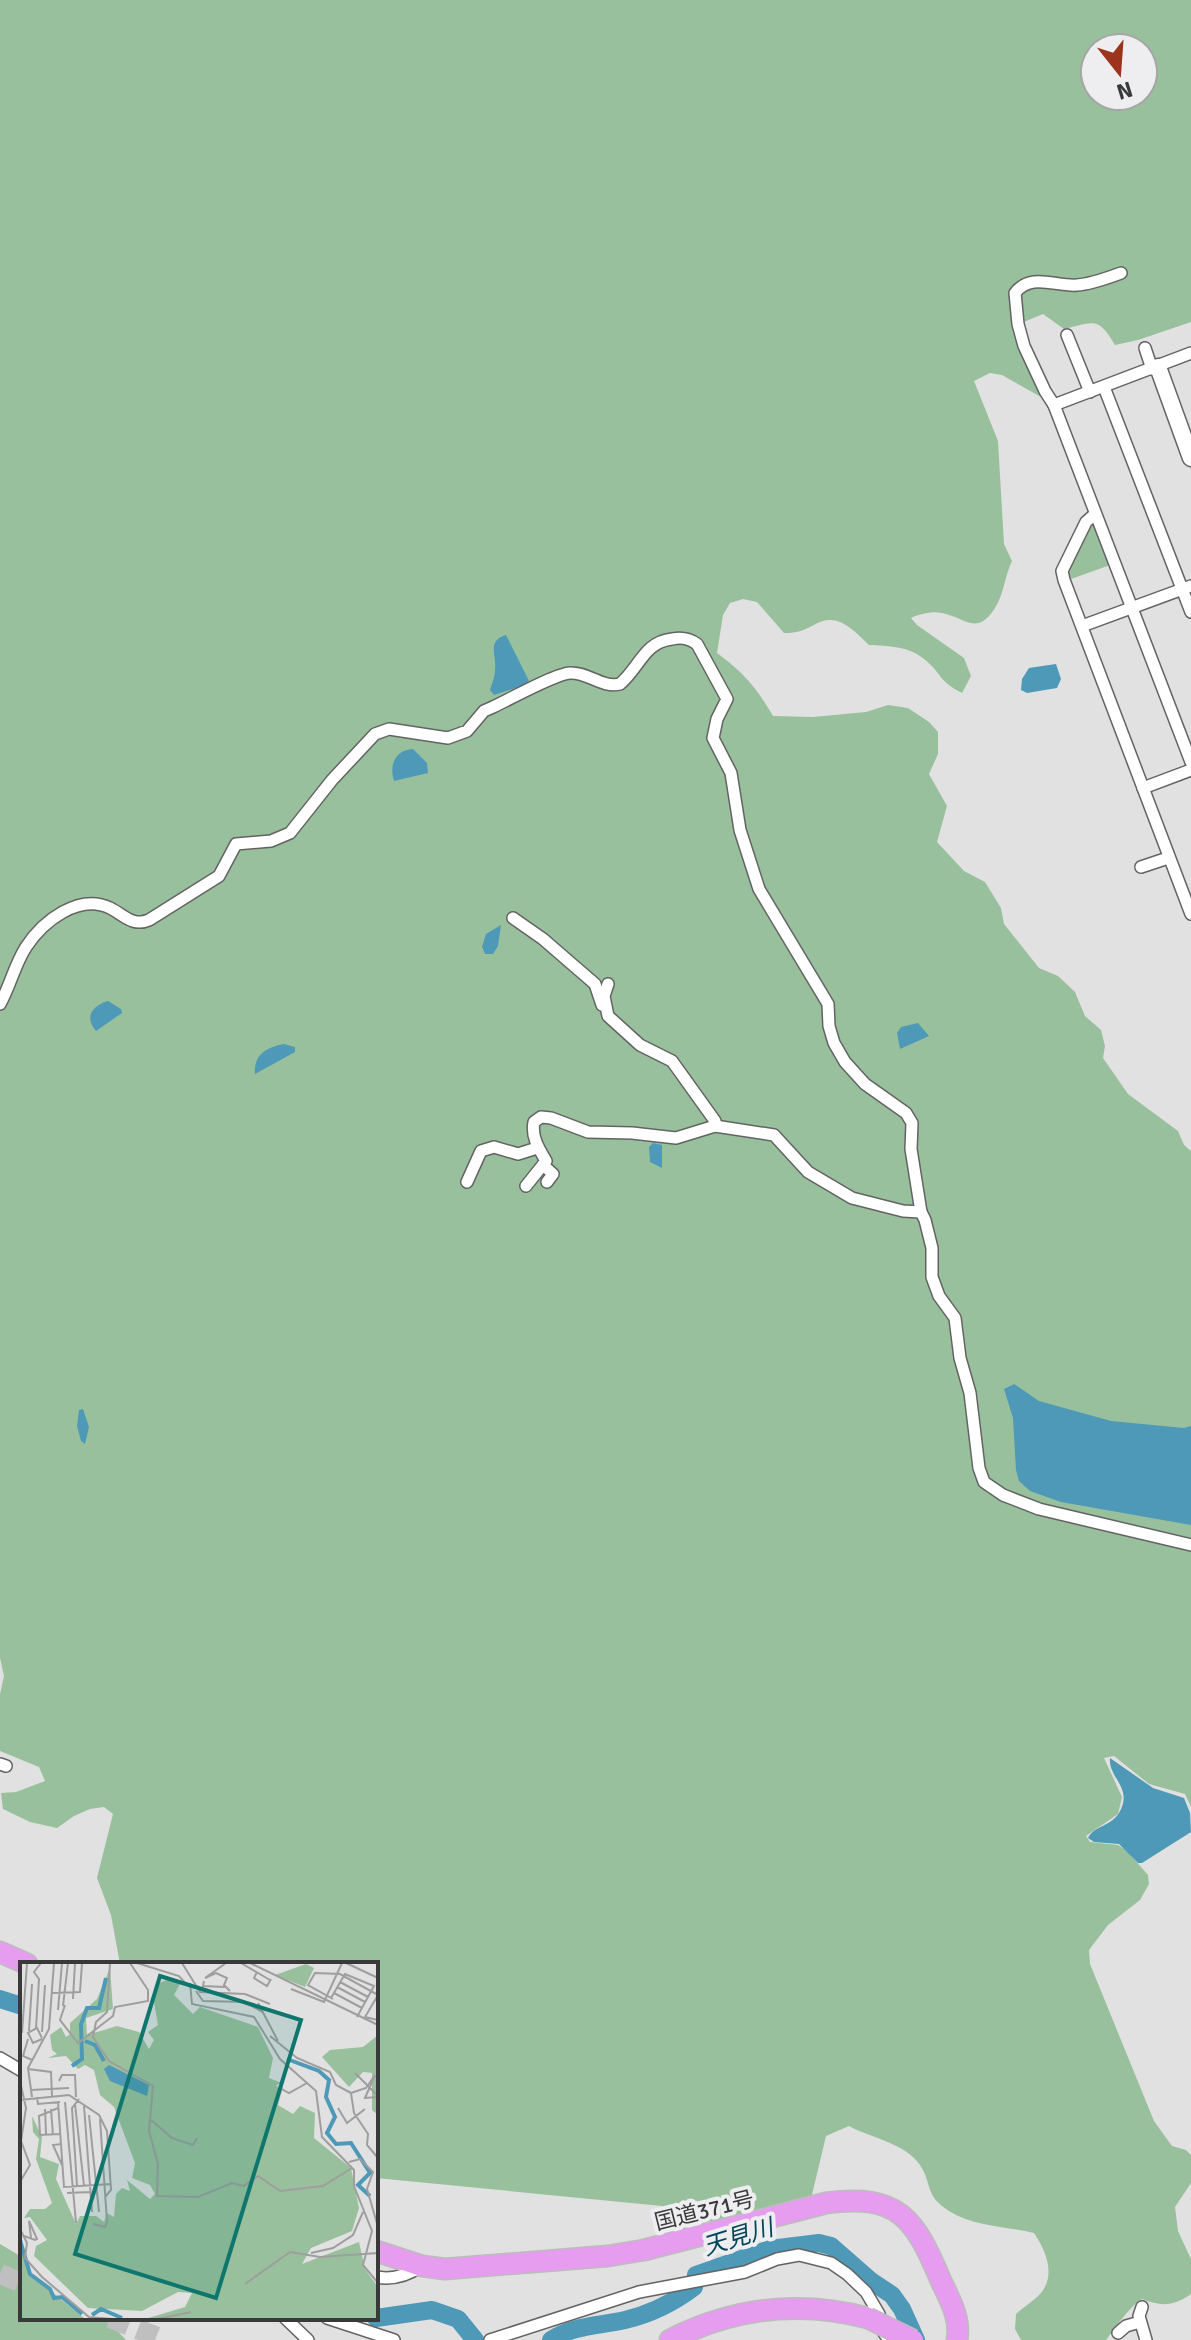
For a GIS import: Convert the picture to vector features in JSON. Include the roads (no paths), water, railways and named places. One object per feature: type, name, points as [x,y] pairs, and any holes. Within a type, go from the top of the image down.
[{"type":"highway","points":[[0,1952],[22,1962]]},
{"type":"highway","name":"国道371号","points":[[378,2252],[422,2266],[468,2268],[608,2256],[644,2250],[826,2203],[866,2201],[892,2208],[918,2231],[955,2313],[962,2339]]},
{"type":"highway","points":[[670,2340],[750,2311],[781,2307],[830,2310],[868,2318],[913,2340]]},
{"type":"street","points":[[1121,273],[1076,286],[1038,281],[1022,285],[1015,293],[1018,324],[1024,346],[1054,405],[1191,762]]},
{"type":"street","points":[[1067,335],[1090,392]]},
{"type":"street","points":[[1145,348],[1183,415],[1191,458]]},
{"type":"street","points":[[1054,405],[1191,353]]},
{"type":"street","points":[[1104,387],[1187,588],[1191,612]]},
{"type":"street","points":[[1095,514],[1086,522],[1062,571],[1191,914]]},
{"type":"street","points":[[1082,626],[1187,588]]},
{"type":"street","points":[[0,1004],[25,948],[50,922],[88,902],[109,907],[133,922],[141,924],[149,920],[219,876],[236,844],[271,841],[290,833],[332,780],[375,734],[389,729],[448,738],[467,731],[484,711],[553,678],[571,673],[613,686],[620,684],[653,644],[686,638],[697,644],[727,699],[717,719],[713,738],[731,773],[740,830],[759,889],[824,995],[834,1043],[845,1062],[865,1084],[906,1113],[912,1123],[911,1149],[921,1212],[932,1248],[932,1277],[939,1296],[955,1318],[960,1358],[970,1393],[979,1468],[984,1482],[1003,1495],[1039,1509],[1191,1545]]},
{"type":"street","points":[[1143,788],[1191,770]]},
{"type":"street","points":[[1141,867],[1168,858]]},
{"type":"street","points":[[513,918],[543,939],[595,984],[603,1011],[640,1045],[672,1061],[715,1121],[715,1126]]},
{"type":"street","points":[[608,984],[604,996],[608,1016]]},
{"type":"street","points":[[526,1186],[546,1161],[538,1149],[532,1129],[534,1122],[541,1117],[588,1132],[676,1138],[715,1126],[774,1135],[808,1172],[852,1198],[902,1217],[921,1212]]},
{"type":"street","points":[[897,1128],[910,1129]]},
{"type":"street","points":[[467,1182],[481,1151],[494,1147],[518,1154],[538,1149]]},
{"type":"street","points":[[525,1155],[538,1149]]},
{"type":"street","points":[[543,1165],[553,1174],[547,1182]]},
{"type":"street","points":[[0,2058],[20,2070]]},
{"type":"street","points":[[490,2340],[609,2301],[709,2277],[745,2272],[788,2256],[816,2257],[847,2274],[866,2292],[889,2340]]},
{"type":"street","points":[[378,2277],[393,2279],[422,2266]]},
{"type":"street","points":[[1142,2307],[1140,2322],[1146,2340]]},
{"type":"street","points":[[287,2320],[308,2340]]},
{"type":"street","points":[[333,2320],[394,2340]]},
{"type":"street","points":[[1118,2333],[1126,2326],[1140,2322]]},
{"type":"water","points":[[506,635],[529,681],[494,695],[490,690],[495,673],[494,645]]},
{"type":"water","points":[[1056,664],[1061,679],[1057,688],[1027,693],[1021,690],[1022,679],[1029,668]]},
{"type":"water","points":[[413,749],[427,763],[428,773],[394,781],[392,769],[395,759],[402,752]]},
{"type":"water","points":[[501,925],[498,946],[493,954],[485,954],[482,947],[486,934]]},
{"type":"water","points":[[108,1001],[122,1013],[96,1031],[90,1017],[98,1006]]},
{"type":"water","points":[[918,1023],[929,1036],[900,1049],[897,1033],[901,1027]]},
{"type":"water","points":[[284,1044],[295,1047],[295,1052],[255,1074],[256,1062],[262,1053]]},
{"type":"water","points":[[653,1143],[662,1145],[662,1168],[650,1162],[649,1147]]},
{"type":"water","points":[[1014,1384],[1039,1401],[1111,1421],[1184,1428],[1191,1426],[1191,1525],[1061,1502],[1030,1491],[1019,1481],[1016,1470],[1013,1418],[1004,1389]]},
{"type":"water","points":[[83,1409],[89,1427],[85,1444],[81,1441],[77,1426],[79,1410]]},
{"type":"water","points":[[1110,1758],[1153,1788],[1184,1798],[1190,1813],[1191,1832],[1142,1863],[1138,1863],[1119,1844],[1094,1842],[1088,1838],[1112,1821],[1123,1804],[1124,1797]]},
{"type":"waterway","name":"天見川","points":[[0,1999],[20,2005]]},
{"type":"waterway","name":"天見川","points":[[551,2340],[578,2329],[625,2320],[661,2307],[694,2287],[696,2275],[770,2249],[819,2243],[831,2246],[892,2295],[916,2340]]},
{"type":"waterway","name":"天見川","points":[[378,2318],[432,2310],[458,2319],[475,2340]]},
{"type":"tunnel","points":[[0,2274],[20,2282]]},
{"type":"tunnel","points":[[115,2320],[165,2340]]}]
